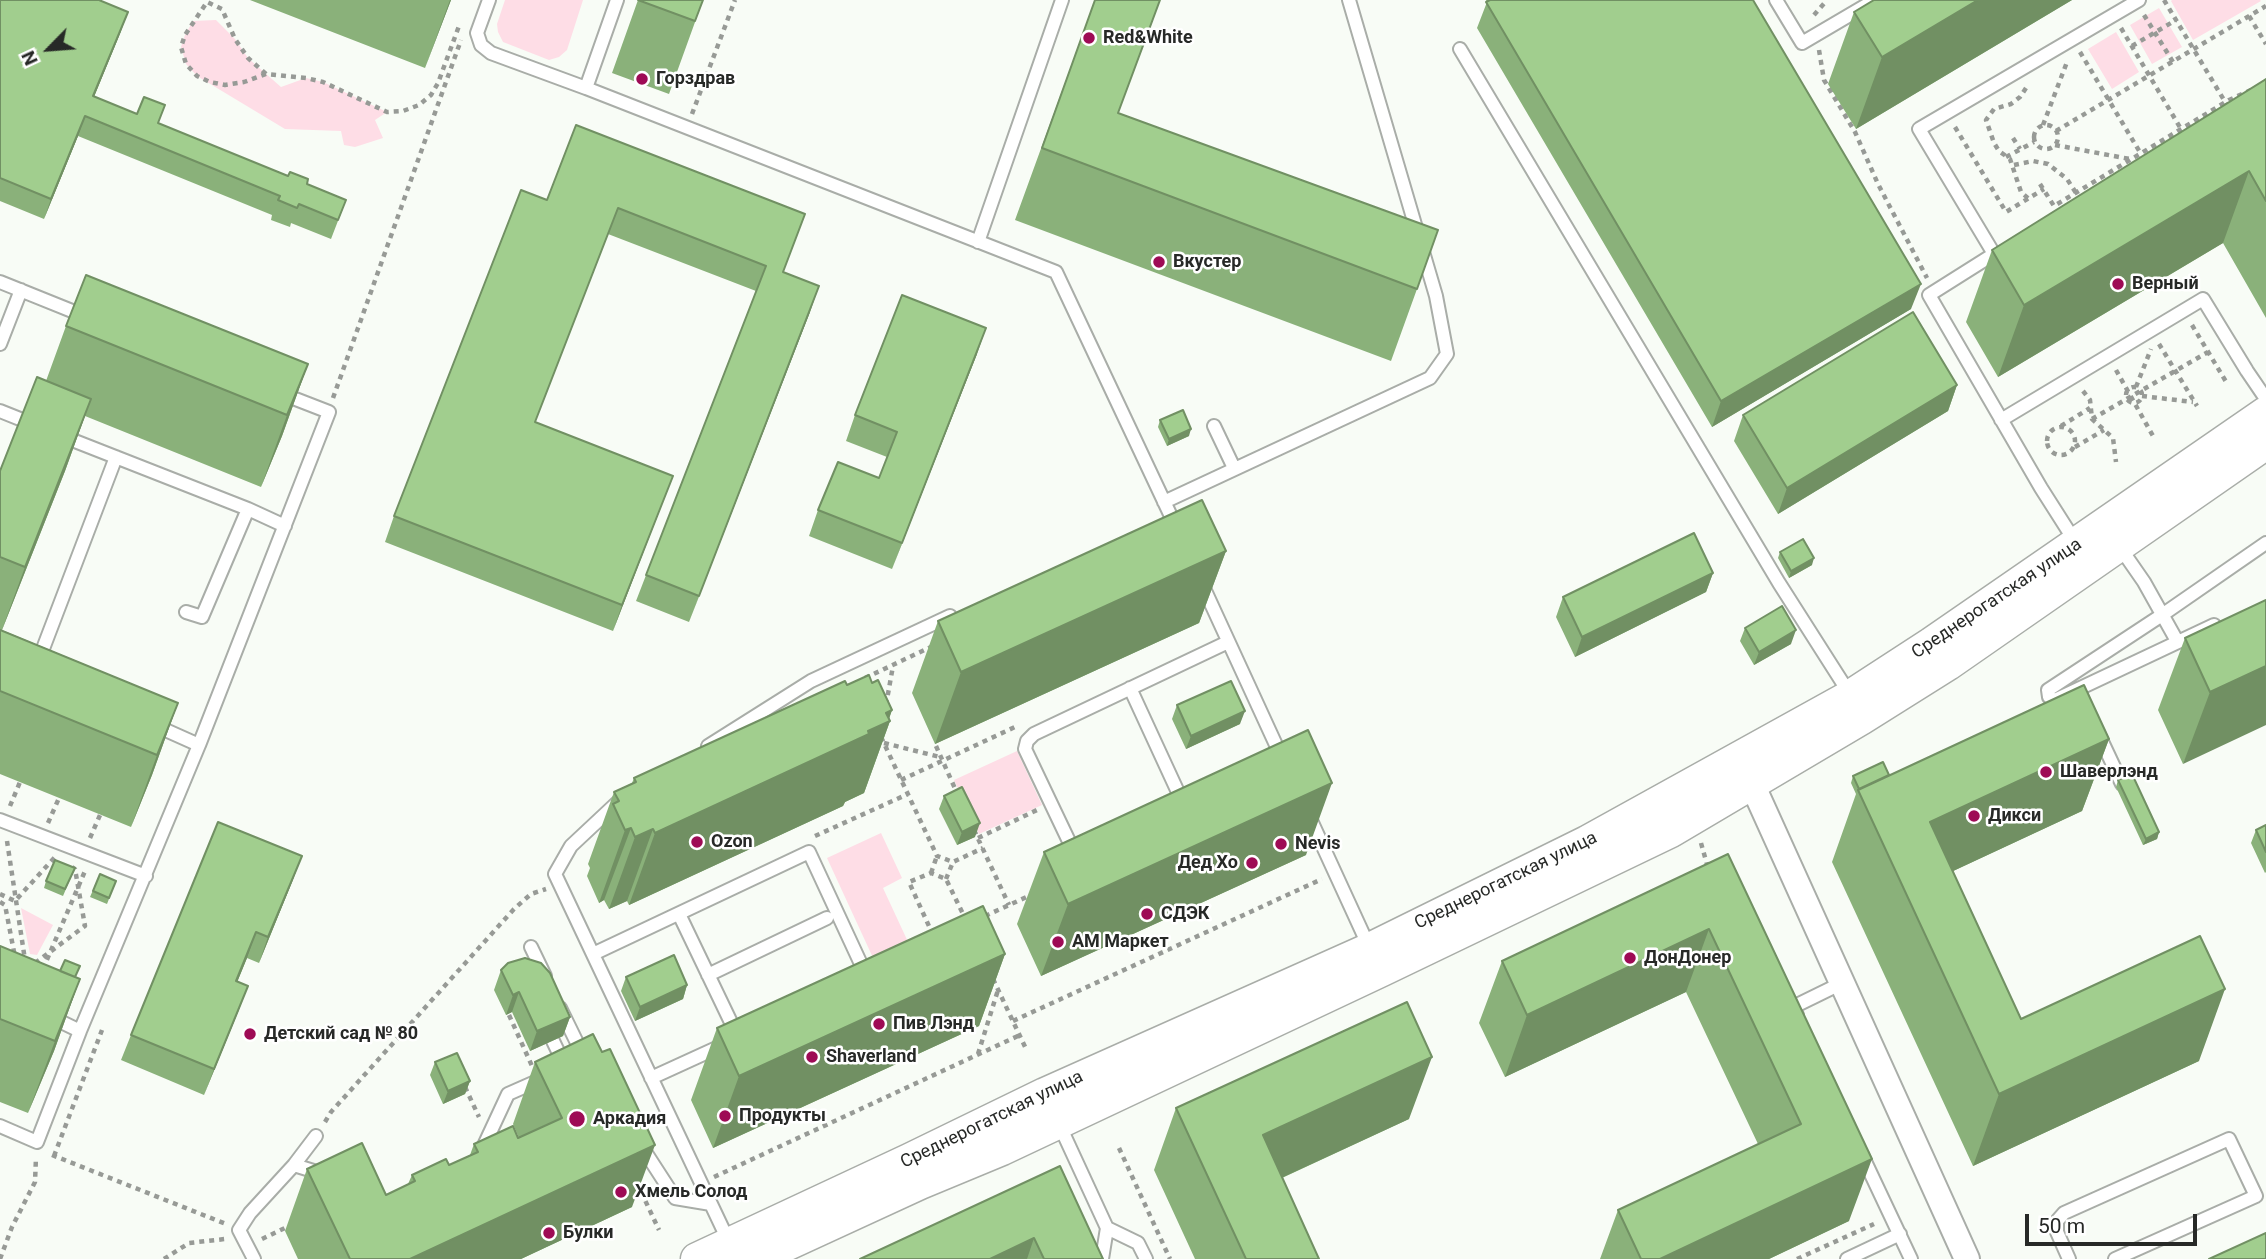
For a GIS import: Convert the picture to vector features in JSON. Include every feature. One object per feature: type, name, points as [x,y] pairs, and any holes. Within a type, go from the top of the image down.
[{"type":"street","name":"Среднерогатская улица","points":[[697,1259],[741,1254],[792,1237],[1058,1122],[1376,960],[1587,842],[1948,664],[2266,413]]},
{"type":"street","name":"Среднерогатская улица","points":[[2112,536],[2266,443]]},
{"type":"street","name":"Среднерогатская улица","points":[[792,1237],[1034,1099],[1376,960],[1671,831],[1752,784],[1857,707]]},
{"type":"street","points":[[1752,784],[1967,1259]]},
{"type":"lane","points":[[489,0],[477,33],[481,45],[491,54],[586,88],[1056,272],[1164,502],[1164,518],[1182,540]]},
{"type":"lane","points":[[586,88],[617,0]]},
{"type":"lane","points":[[978,242],[1062,0]]},
{"type":"lane","points":[[1164,502],[1430,378],[1447,354],[1436,296],[1349,0]]},
{"type":"lane","points":[[1776,0],[1802,43],[1875,0]]},
{"type":"lane","points":[[1994,254],[1919,129],[2140,5]]},
{"type":"lane","points":[[1460,48],[1779,583],[1857,707]]},
{"type":"lane","points":[[2006,247],[1929,295],[2001,420],[2085,555]]},
{"type":"lane","points":[[0,282],[98,321]]},
{"type":"lane","points":[[0,344],[21,290]]},
{"type":"lane","points":[[2001,420],[2203,299],[2266,399]]},
{"type":"lane","points":[[0,1126],[37,1142],[80,1031],[200,745],[329,412],[265,387]]},
{"type":"lane","points":[[0,411],[285,526]]},
{"type":"lane","points":[[1214,426],[1234,468]]},
{"type":"lane","points":[[36,671],[24,666],[41,654],[116,457]]},
{"type":"lane","points":[[186,612],[202,617],[248,509]]},
{"type":"lane","points":[[2112,536],[2144,582],[2176,641]]},
{"type":"lane","points":[[2228,619],[2176,641],[2081,696],[2055,700],[2049,697],[2048,690],[2266,543]]},
{"type":"lane","points":[[1199,578],[1228,642],[1249,701],[1282,770]]},
{"type":"lane","points":[[699,751],[811,681],[962,611]]},
{"type":"lane","points":[[1087,856],[1079,857],[1073,853],[1025,749],[1027,741],[1034,733],[1228,642]]},
{"type":"lane","points":[[1130,688],[1193,807],[1174,815]]},
{"type":"lane","points":[[144,720],[200,745]]},
{"type":"lane","points":[[2095,725],[2122,784]]},
{"type":"lane","points":[[631,794],[596,821],[571,846],[555,874],[593,954],[625,1010],[651,1079],[711,1205],[741,1254]]},
{"type":"lane","points":[[1301,799],[1376,960]]},
{"type":"lane","points":[[4,818],[146,876]]},
{"type":"lane","points":[[593,954],[809,852],[867,976],[856,982]]},
{"type":"lane","points":[[651,1079],[744,1035],[708,975],[679,914]]},
{"type":"lane","points":[[708,975],[827,918]]},
{"type":"lane","points":[[531,947],[549,984]]},
{"type":"lane","points":[[1805,1032],[1793,1007],[1842,983]]},
{"type":"lane","points":[[555,997],[592,1071]]},
{"type":"lane","points":[[39,1012],[80,1031]]},
{"type":"lane","points":[[553,1041],[566,1068]]},
{"type":"lane","points":[[466,1164],[479,1158],[508,1094],[585,1059]]},
{"type":"lane","points":[[1058,1122],[1107,1228],[1102,1259]]},
{"type":"lane","points":[[254,1259],[241,1233],[250,1213],[294,1165],[316,1136]]},
{"type":"lane","points":[[2069,1259],[2057,1232],[2057,1220],[2064,1213],[2230,1139],[2256,1196],[2115,1259]]},
{"type":"lane","points":[[638,1140],[675,1198],[711,1205]]},
{"type":"lane","points":[[1858,1146],[1911,1259]]},
{"type":"lane","points":[[294,1165],[333,1178]]},
{"type":"lane","points":[[1107,1228],[1138,1243],[1146,1259]]},
{"type":"lane","points":[[1847,1259],[1900,1234]]},
{"type":"path","points":[[687,128],[735,0]]},
{"type":"path","points":[[1811,19],[1827,0]]},
{"type":"path","points":[[2164,0],[2232,115]]},
{"type":"path","points":[[266,74],[248,58],[227,23],[222,9],[205,1],[181,47],[186,64],[197,76],[225,85],[266,74],[323,82],[387,112],[403,111],[419,105],[431,95],[460,24]]},
{"type":"path","points":[[2140,5],[2173,62]]},
{"type":"path","points":[[2056,131],[2266,6]]},
{"type":"path","points":[[2249,16],[2266,44]]},
{"type":"path","points":[[2132,46],[2176,20]]},
{"type":"path","points":[[2118,23],[2181,129]]},
{"type":"path","points":[[1816,35],[1824,80],[1855,132],[1878,184],[1934,291]]},
{"type":"path","points":[[329,412],[461,39]]},
{"type":"path","points":[[2043,125],[2050,126],[2058,137],[2050,149],[2042,149],[2035,142],[2036,130],[2043,125],[2070,51],[2077,47],[2141,154]]},
{"type":"path","points":[[2029,82],[2020,97],[2011,104],[1994,110],[1986,120],[1998,151],[2012,165],[2021,192],[2029,199]]},
{"type":"path","points":[[2040,184],[2054,206],[2242,93],[2259,88]]},
{"type":"path","points":[[1951,122],[2006,212],[2044,190]]},
{"type":"path","points":[[2013,138],[2020,149]]},
{"type":"path","points":[[2006,157],[2035,142]]},
{"type":"path","points":[[2055,145],[2131,159]]},
{"type":"path","points":[[2041,161],[2042,149]]},
{"type":"path","points":[[2012,165],[2041,161],[2059,172],[2076,193]]},
{"type":"path","points":[[2184,311],[2228,384]]},
{"type":"path","points":[[2128,390],[2140,392],[2195,404],[2155,339],[2140,392],[2140,401],[2135,404]]},
{"type":"path","points":[[2092,419],[2208,352]]},
{"type":"path","points":[[2108,356],[2128,390],[2129,398],[2154,436]]},
{"type":"path","points":[[2065,381],[2084,392],[2090,400],[2092,419],[2113,438],[2116,461]]},
{"type":"path","points":[[2090,408],[2052,429],[2046,437],[2049,450],[2062,455],[2104,430]]},
{"type":"path","points":[[2060,426],[2073,433],[2073,448]]},
{"type":"path","points":[[847,663],[856,682],[943,642]]},
{"type":"path","points":[[885,713],[893,665]]},
{"type":"path","points":[[883,725],[883,740]]},
{"type":"path","points":[[901,780],[941,759],[1016,727]]},
{"type":"path","points":[[887,750],[878,741],[877,729],[883,740],[937,856],[953,862]]},
{"type":"path","points":[[883,740],[941,759]]},
{"type":"path","points":[[936,746],[957,794]]},
{"type":"path","points":[[20,782],[4,818],[25,961]]},
{"type":"path","points":[[809,839],[908,794]]},
{"type":"path","points":[[46,831],[59,798]]},
{"type":"path","points":[[978,838],[1050,804]]},
{"type":"path","points":[[86,845],[100,815]]},
{"type":"path","points":[[973,827],[1009,905]]},
{"type":"path","points":[[1698,835],[1709,873]]},
{"type":"path","points":[[0,836],[18,844]]},
{"type":"path","points":[[946,879],[953,862],[983,848]]},
{"type":"path","points":[[0,902],[5,905],[15,959],[34,964],[85,926],[75,869],[41,854]]},
{"type":"path","points":[[15,901],[56,856],[86,869],[40,974]]},
{"type":"path","points":[[930,873],[937,856]]},
{"type":"path","points":[[936,943],[909,882],[930,873],[946,879],[968,924]]},
{"type":"path","points":[[1013,1021],[1323,879]]},
{"type":"path","points":[[316,1136],[331,1112],[514,909],[531,894],[551,887]]},
{"type":"path","points":[[0,894],[15,901]]},
{"type":"path","points":[[978,920],[1033,894]]},
{"type":"path","points":[[991,975],[1027,1051]]},
{"type":"path","points":[[978,1054],[998,989]]},
{"type":"path","points":[[509,1015],[539,1080]]},
{"type":"path","points":[[701,1183],[1020,1035]]},
{"type":"path","points":[[37,1142],[54,1156],[241,1233]]},
{"type":"path","points":[[0,1259],[12,1227],[35,1182],[37,1142]]},
{"type":"path","points":[[1119,1148],[1169,1258]]},
{"type":"path","points":[[636,1181],[659,1230]]},
{"type":"path","points":[[266,1249],[262,1239],[298,1222]]},
{"type":"path","points":[[1797,1259],[1874,1224],[1882,1243]]},
{"type":"path","points":[[164,1259],[189,1243],[241,1233]]},
{"type":"shaded area","points":[[505,0],[583,0],[567,50],[559,57],[549,60],[503,42],[497,24]]},
{"type":"shaded area","points":[[2172,0],[2260,0],[2261,1],[2193,40]]},
{"type":"shaded area","points":[[2159,8],[2182,47],[2152,64],[2130,25]]},
{"type":"shaded area","points":[[216,20],[235,39],[248,58],[281,87],[306,78],[323,82],[387,112],[375,120],[383,138],[355,147],[344,145],[341,131],[285,129],[197,76],[186,64],[181,47],[185,35],[193,21]]},
{"type":"shaded area","points":[[2116,32],[2139,72],[2112,89],[2088,49]]},
{"type":"shaded area","points":[[1017,751],[1042,805],[979,834],[954,780]]},
{"type":"shaded area","points":[[881,833],[902,878],[883,888],[909,944],[874,960],[827,858]]},
{"type":"shaded area","points":[[21,908],[53,925],[37,955],[30,954]]},
{"type":"building","points":[[0,0],[99,0],[128,12],[93,96],[137,114],[144,97],[165,105],[158,123],[288,176],[290,172],[308,179],[307,184],[346,200],[338,220],[299,204],[297,208],[278,200],[280,196],[85,116],[51,199],[0,178]]},
{"type":"building","points":[[638,0],[703,0],[695,21]]},
{"type":"building","points":[[1095,0],[1160,0],[1118,113],[1438,230],[1417,289],[1042,148]]},
{"type":"building","points":[[1753,0],[1921,284],[1721,401],[1486,2]]},
{"type":"building","points":[[1874,0],[1978,0],[1882,57],[1854,12]]},
{"type":"building","points":[[2266,79],[2266,201],[2249,171],[2024,305],[1992,250]]},
{"type":"building","points":[[576,125],[805,214],[783,272],[819,286],[699,596],[646,575],[766,266],[618,208],[535,422],[673,476],[622,605],[394,516],[521,190],[547,200]]},
{"type":"building","points":[[86,275],[308,364],[287,415],[66,326]]},
{"type":"building","points":[[902,295],[986,328],[902,543],[818,510],[838,462],[879,478],[897,432],[855,415]]},
{"type":"building","points":[[1913,312],[1957,385],[1787,488],[1743,415]]},
{"type":"building","points":[[37,377],[91,399],[25,567],[0,557],[0,471]]},
{"type":"building","points":[[1183,410],[1191,429],[1169,439],[1160,420]]},
{"type":"building","points":[[1202,500],[1226,551],[961,672],[938,621]]},
{"type":"building","points":[[1694,533],[1713,573],[1582,637],[1563,597]]},
{"type":"building","points":[[1803,539],[1814,558],[1791,571],[1780,552]]},
{"type":"building","points":[[2266,600],[2266,666],[2210,692],[2185,638]]},
{"type":"building","points":[[1782,606],[1796,630],[1759,652],[1745,628]]},
{"type":"building","points":[[0,630],[178,703],[157,755],[0,691]]},
{"type":"building","points":[[869,675],[872,683],[878,680],[892,710],[886,713],[890,721],[868,731],[869,734],[655,833],[653,829],[635,837],[631,828],[625,830],[613,804],[619,801],[614,792],[636,782],[634,778],[845,681],[847,685]]},
{"type":"building","points":[[1231,681],[1245,711],[1191,736],[1177,705]]},
{"type":"building","points":[[2084,685],[2109,739],[1930,822],[2021,1019],[2200,936],[2225,989],[1999,1094],[1858,790]]},
{"type":"building","points":[[1308,730],[1332,783],[1068,904],[1044,852]]},
{"type":"building","points":[[1883,762],[1889,775],[1859,789],[1853,776]]},
{"type":"building","points":[[2132,774],[2159,832],[2146,839],[2118,780]]},
{"type":"building","points":[[962,787],[980,823],[962,832],[944,796]]},
{"type":"building","points":[[218,822],[302,856],[268,937],[256,932],[236,981],[248,986],[214,1069],[131,1035]]},
{"type":"building","points":[[2266,825],[2266,852],[2256,830]]},
{"type":"building","points":[[1728,854],[1872,1159],[1660,1259],[1641,1259],[1618,1210],[1801,1124],[1709,929],[1527,1015],[1502,961]]},
{"type":"building","points":[[55,860],[75,868],[65,889],[46,881]]},
{"type":"building","points":[[100,874],[116,881],[109,898],[93,891]]},
{"type":"building","points":[[983,906],[1005,954],[739,1076],[717,1028]]},
{"type":"building","points":[[0,946],[80,979],[55,1041],[0,1019]]},
{"type":"building","points":[[674,955],[687,985],[640,1007],[626,977]]},
{"type":"building","points":[[525,958],[541,963],[550,973],[570,1017],[537,1031],[519,992],[513,995],[501,970],[508,963]]},
{"type":"building","points":[[65,960],[80,966],[75,977],[60,971]]},
{"type":"building","points":[[1407,1002],[1432,1057],[1263,1135],[1319,1259],[1246,1259],[1176,1108]]},
{"type":"building","points":[[593,1034],[602,1052],[610,1049],[655,1145],[410,1259],[350,1259],[307,1169],[362,1143],[386,1195],[415,1181],[412,1175],[446,1159],[449,1165],[478,1152],[474,1144],[513,1126],[518,1138],[562,1118],[535,1062]]},
{"type":"building","points":[[457,1053],[470,1081],[448,1091],[435,1062]]},
{"type":"building","points":[[1060,1166],[1103,1259],[1044,1259],[1034,1238],[990,1259],[860,1259]]},
{"type":"building","points":[[2266,1233],[2266,1259],[2209,1259]]},
{"type":"place","name":"Red&White","points":[[1089,38]]},
{"type":"place","name":"Горздрав","points":[[642,79]]},
{"type":"place","name":"Вкустер","points":[[1159,262]]},
{"type":"place","name":"Верный","points":[[2118,284]]},
{"type":"place","name":"Шаверлэнд","points":[[2046,772]]},
{"type":"place","name":"Дикси","points":[[1974,816]]},
{"type":"place","name":"Ozon","points":[[697,842]]},
{"type":"place","name":"Nevis","points":[[1281,844]]},
{"type":"place","name":"Дед Хо","points":[[1252,863]]},
{"type":"place","name":"СДЭК","points":[[1147,914]]},
{"type":"place","name":"АМ Маркет","points":[[1058,942]]},
{"type":"place","name":"ДонДонер","points":[[1630,958]]},
{"type":"place","name":"Пив Лэнд","points":[[879,1024]]},
{"type":"place","name":"Детский сад № 80","points":[[250,1034]]},
{"type":"place","name":"Shaverland","points":[[812,1057]]},
{"type":"place","name":"Продукты","points":[[725,1116]]},
{"type":"place","name":"Аркадия","points":[[577,1119]]},
{"type":"place","name":"Хмель Солод","points":[[621,1192]]},
{"type":"place","name":"Булки","points":[[549,1233]]}]
